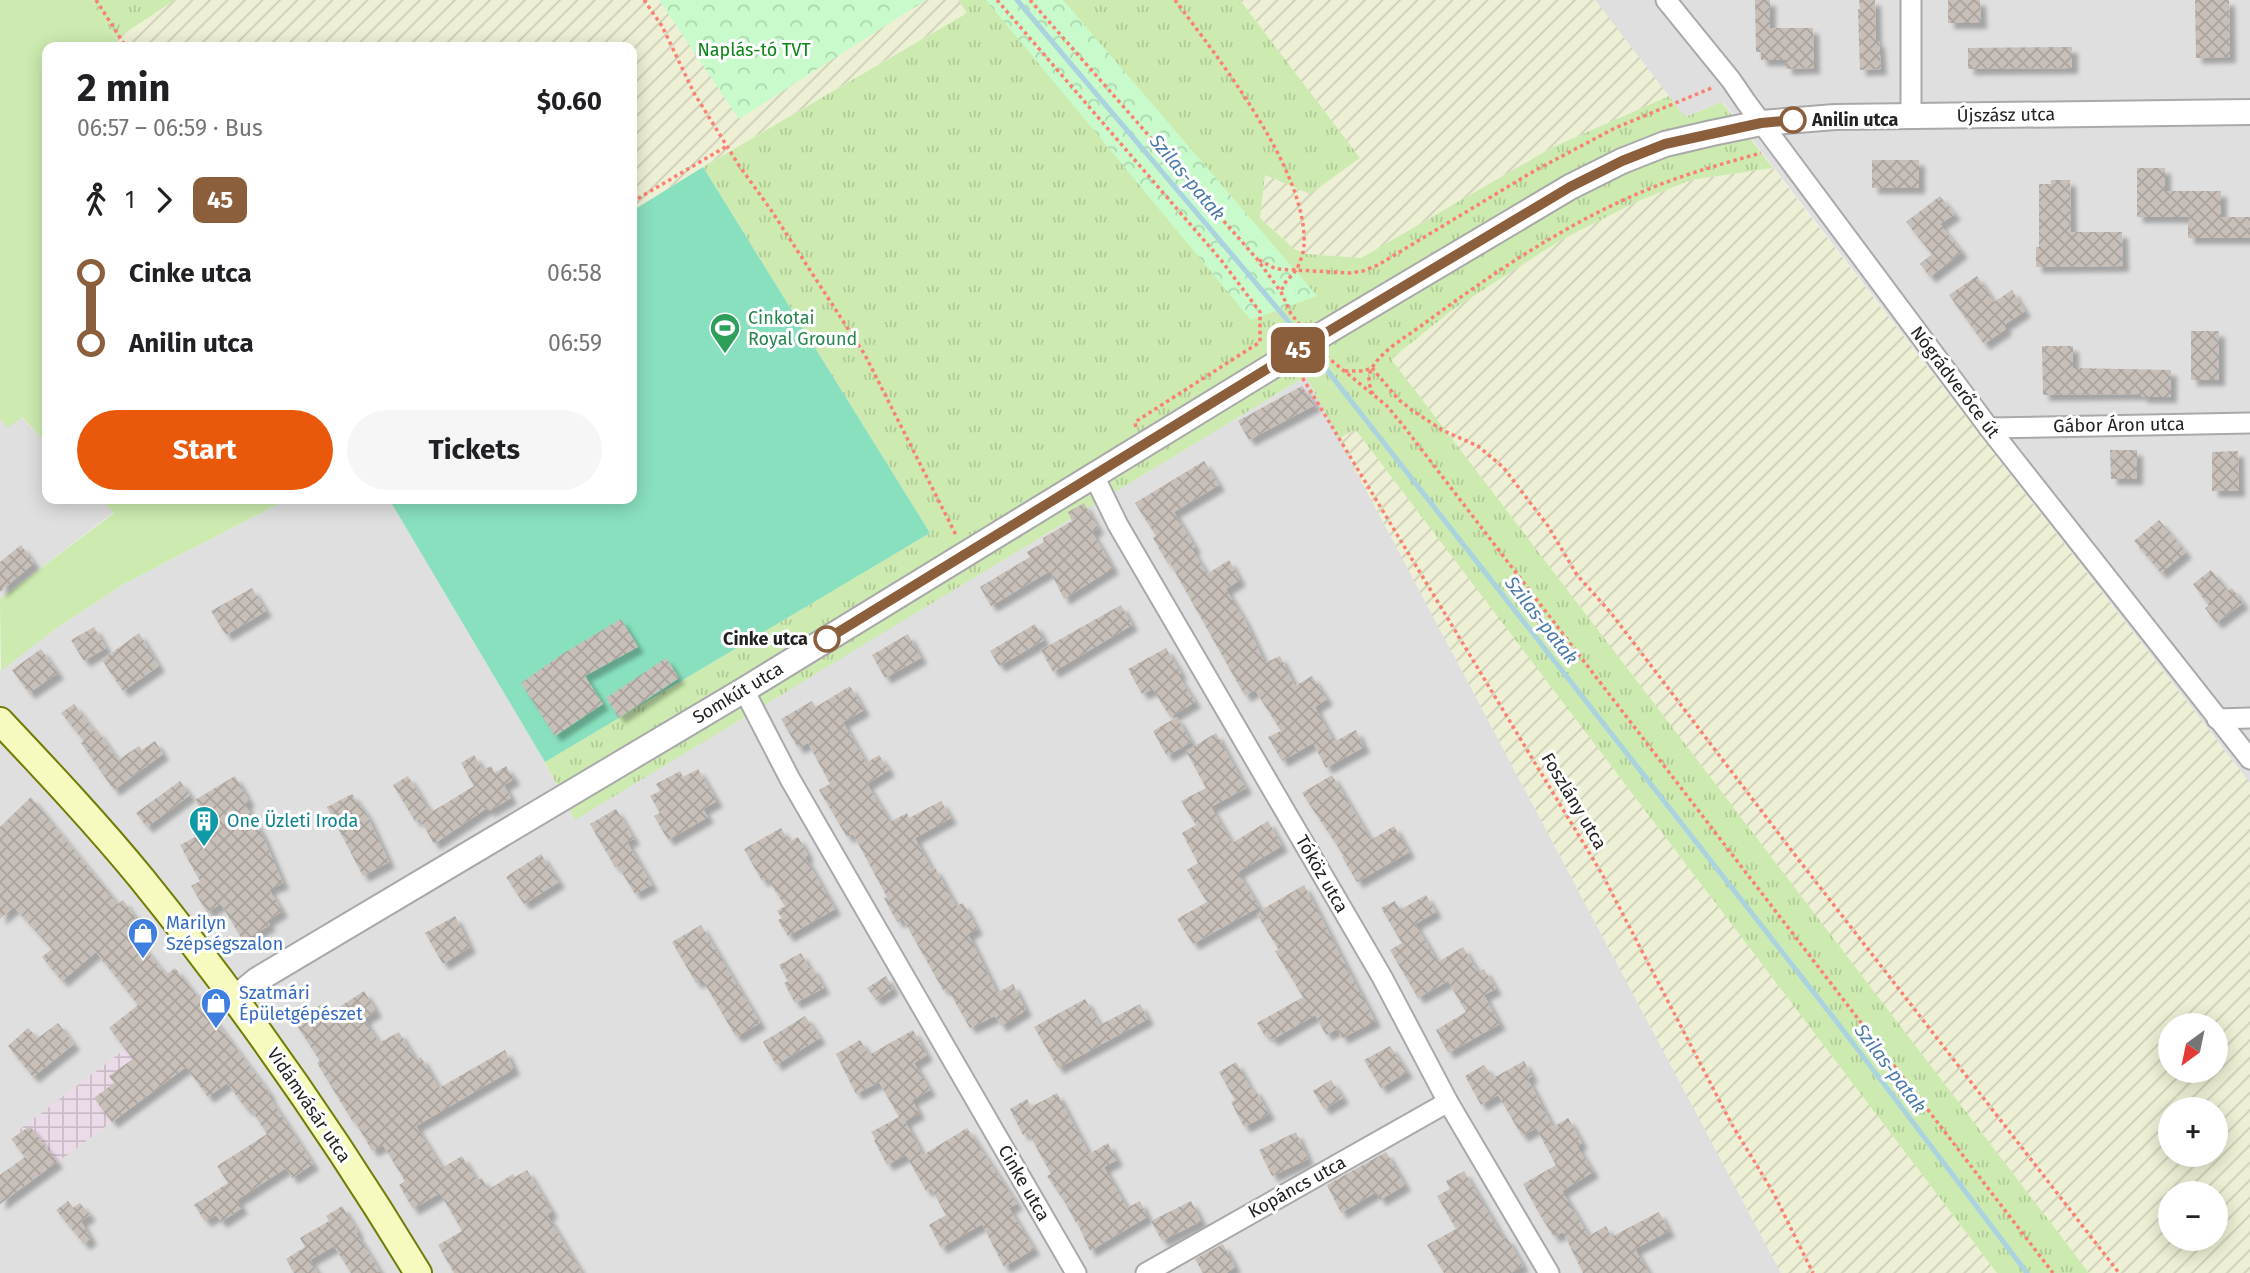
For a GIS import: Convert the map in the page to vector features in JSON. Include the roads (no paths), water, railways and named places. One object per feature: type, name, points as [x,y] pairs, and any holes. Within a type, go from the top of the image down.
[{"type":"main road","name":"Vidámvásár utca","points":[[0,721],[141,878],[234,998],[322,1121],[418,1273]]},
{"type":"street","name":"Nógrádverőce út","points":[[1666,0],[1731,80],[1989,428],[2250,759]]},
{"type":"street","points":[[1911,0],[1912,116]]},
{"type":"street","name":"Újszász utca","points":[[1761,123],[1835,117],[2250,112]]},
{"type":"street","name":"Somkút utca","points":[[234,998],[257,980],[744,690],[1293,353],[1324,344],[1570,187],[1622,161],[1665,144],[1761,123]]},
{"type":"street","name":"Gábor Áron utca","points":[[1989,428],[2250,423]]},
{"type":"street","name":"Tóköz utca","points":[[1094,475],[1118,525],[1382,976],[1448,1102],[1549,1273]]},
{"type":"street","name":"Cinke utca","points":[[744,690],[797,791],[1076,1273]]},
{"type":"street","points":[[2217,719],[2250,718]]},
{"type":"street","name":"Kopáncs utca","points":[[1146,1273],[1448,1102]]},
{"type":"waterway","name":"Szilas-patak","points":[[1017,0],[1304,340]]},
{"type":"waterway","name":"Szilas-patak","points":[[1312,351],[1840,1026],[2027,1273]]},
{"type":"place","name":"Anilin utca","points":[[1793,120]]},
{"type":"place","name":"Cinkotai Royal Ground","points":[[725,355]]},
{"type":"place","name":"Cinke utca","points":[[827,639]]},
{"type":"place","name":"One Üzleti Iroda","points":[[204,848]]},
{"type":"place","name":"Marilyn Szépségszalon","points":[[143,960]]},
{"type":"place","name":"Szatmári Épületgépészet","points":[[216,1030]]},
{"type":"park label","name":"Naplás-tó TVT","points":[[754,50]]}]
